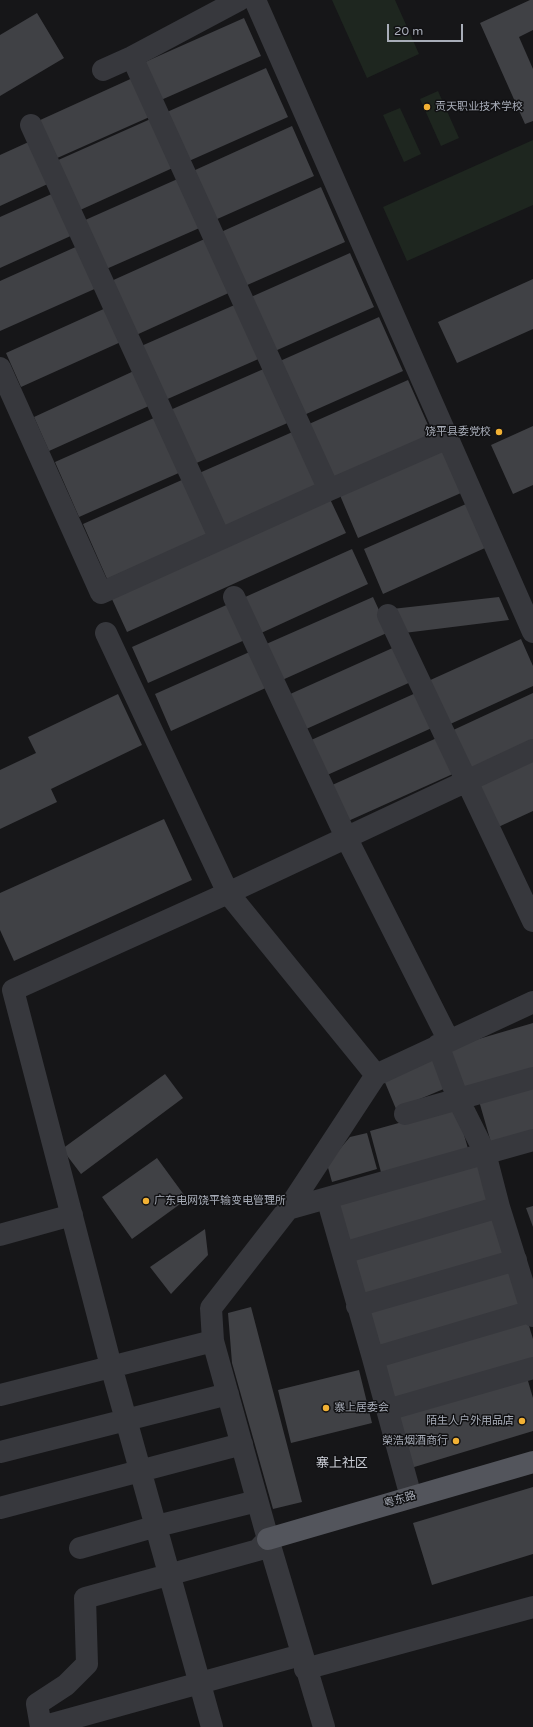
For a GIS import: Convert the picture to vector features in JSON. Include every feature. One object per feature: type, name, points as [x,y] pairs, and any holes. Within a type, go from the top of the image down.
[{"type":"main road","name":"粤东路","points":[[268,1539],[533,1462]]},
{"type":"street","points":[[104,70],[132,57],[239,0]]},
{"type":"street","points":[[255,0],[533,632]]},
{"type":"street","points":[[132,57],[329,490]]},
{"type":"street","points":[[31,125],[220,539]]},
{"type":"street","points":[[0,368],[101,593],[448,438]]},
{"type":"street","points":[[234,597],[443,1043],[458,1099],[485,1153],[532,1314],[373,1358]]},
{"type":"street","points":[[388,615],[533,921]]},
{"type":"street","points":[[106,634],[228,893],[376,1075]]},
{"type":"street","points":[[212,1727],[126,1419],[13,990],[228,893],[533,750]]},
{"type":"street","points":[[324,1727],[303,1662],[213,1341],[211,1308],[288,1209],[376,1075],[533,1002]]},
{"type":"street","points":[[405,1114],[533,1078]]},
{"type":"street","points":[[288,1209],[533,1140]]},
{"type":"street","points":[[327,1198],[411,1497]]},
{"type":"street","points":[[343,1253],[500,1207]]},
{"type":"street","points":[[0,1235],[72,1215]]},
{"type":"street","points":[[357,1306],[516,1260]]},
{"type":"street","points":[[0,1395],[213,1341]]},
{"type":"street","points":[[387,1410],[533,1368]]},
{"type":"street","points":[[0,1452],[228,1394]]},
{"type":"street","points":[[0,1508],[242,1444]]},
{"type":"street","points":[[80,1548],[157,1526],[257,1501]]},
{"type":"street","points":[[268,1539],[258,1550],[170,1573],[85,1598],[87,1664],[66,1686],[37,1704],[41,1727],[71,1723],[200,1683],[303,1662],[533,1607]]},
{"type":"shaded area","points":[[332,0],[395,0],[419,54],[367,78]]},
{"type":"shaded area","points":[[438,91],[459,138],[441,146],[420,99]]},
{"type":"shaded area","points":[[400,108],[421,154],[404,162],[383,115]]},
{"type":"shaded area","points":[[533,140],[533,205],[407,261],[383,207]]},
{"type":"building","points":[[533,0],[533,30],[519,37],[533,69],[533,121],[525,124],[480,23]]},
{"type":"building","points":[[37,13],[64,58],[0,96],[0,35]]},
{"type":"building","points":[[244,18],[261,56],[161,100],[145,62]]},
{"type":"building","points":[[266,68],[288,117],[189,161],[167,112]]},
{"type":"building","points":[[137,76],[154,115],[55,159],[38,121]]},
{"type":"building","points":[[155,117],[177,166],[78,211],[56,161]]},
{"type":"building","points":[[292,126],[314,176],[215,220],[193,171]]},
{"type":"building","points":[[33,140],[52,182],[0,206],[0,155]]},
{"type":"building","points":[[182,177],[204,226],[104,270],[83,221]]},
{"type":"building","points":[[321,187],[345,242],[245,286],[221,232]]},
{"type":"building","points":[[56,192],[75,234],[0,268],[0,217]]},
{"type":"building","points":[[209,237],[233,291],[134,336],[109,282]]},
{"type":"building","points":[[80,245],[99,287],[0,331],[0,281]]},
{"type":"building","points":[[350,253],[374,307],[275,351],[251,297]]},
{"type":"building","points":[[533,279],[533,329],[457,363],[438,322]]},
{"type":"building","points":[[239,303],[263,357],[163,401],[139,347]]},
{"type":"building","points":[[108,307],[123,341],[21,387],[6,353]]},
{"type":"building","points":[[379,317],[403,371],[304,415],[280,361]]},
{"type":"building","points":[[268,367],[292,421],[192,465],[168,411]]},
{"type":"building","points":[[136,370],[151,405],[49,451],[34,417]]},
{"type":"building","points":[[408,380],[432,434],[333,478],[309,424]]},
{"type":"building","points":[[156,417],[181,472],[79,517],[55,462]]},
{"type":"building","points":[[533,426],[533,485],[513,494],[491,445]]},
{"type":"building","points":[[297,430],[321,484],[221,528],[197,474]]},
{"type":"building","points":[[441,448],[461,493],[358,538],[339,493]]},
{"type":"building","points":[[184,479],[209,534],[107,579],[83,524]]},
{"type":"building","points":[[330,499],[346,533],[127,632],[111,597]]},
{"type":"building","points":[[466,504],[485,548],[383,594],[364,549]]},
{"type":"building","points":[[352,549],[368,584],[259,634],[243,598]]},
{"type":"building","points":[[373,597],[389,632],[280,681],[264,645]]},
{"type":"building","points":[[499,597],[509,620],[404,633],[392,609]]},
{"type":"building","points":[[231,603],[247,639],[148,683],[132,647]]},
{"type":"building","points":[[521,639],[533,666],[533,686],[446,726],[426,682]]},
{"type":"building","points":[[397,646],[413,681],[304,730],[288,695]]},
{"type":"building","points":[[254,650],[270,686],[171,731],[155,694]]},
{"type":"building","points":[[418,692],[434,727],[325,776],[309,741]]},
{"type":"building","points":[[533,693],[533,746],[469,776],[449,732]]},
{"type":"building","points":[[118,694],[142,745],[51,789],[57,802],[0,829],[0,770],[36,753],[28,737]]},
{"type":"building","points":[[439,737],[455,773],[346,822],[330,786]]},
{"type":"building","points":[[533,758],[533,811],[494,829],[474,786]]},
{"type":"building","points":[[164,819],[192,880],[14,961],[0,930],[0,893]]},
{"type":"building","points":[[533,1023],[533,1072],[461,1093],[448,1048]]},
{"type":"building","points":[[433,1058],[446,1088],[396,1109],[384,1080]]},
{"type":"building","points":[[165,1074],[183,1098],[81,1174],[62,1149]]},
{"type":"building","points":[[533,1085],[533,1134],[492,1146],[479,1101]]},
{"type":"building","points":[[456,1107],[469,1152],[382,1176],[370,1131]]},
{"type":"building","points":[[367,1133],[377,1169],[332,1182],[327,1164],[350,1137]]},
{"type":"building","points":[[157,1158],[187,1199],[132,1239],[102,1197]]},
{"type":"building","points":[[482,1160],[494,1203],[346,1246],[334,1203]]},
{"type":"building","points":[[533,1206],[533,1227],[526,1208]]},
{"type":"building","points":[[497,1215],[510,1257],[362,1300],[349,1257]]},
{"type":"building","points":[[205,1229],[208,1255],[171,1294],[150,1267]]},
{"type":"building","points":[[513,1267],[525,1309],[377,1352],[365,1309]]},
{"type":"building","points":[[251,1307],[302,1502],[273,1509],[232,1363],[228,1313]]},
{"type":"building","points":[[527,1319],[533,1339],[533,1363],[391,1404],[379,1361]]},
{"type":"building","points":[[359,1370],[372,1423],[291,1443],[278,1390]]},
{"type":"building","points":[[526,1374],[533,1398],[533,1431],[411,1468],[394,1414]]},
{"type":"building","points":[[533,1487],[533,1554],[432,1585],[413,1523]]},
{"type":"place","name":"贡天职业技术学校","points":[[427,107]]},
{"type":"place","name":"饶平县委党校","points":[[499,432]]},
{"type":"place","name":"广东电网饶平输变电管理所","points":[[146,1201]]},
{"type":"place","name":"寨上居委会","points":[[326,1408]]},
{"type":"place","name":"陌生人户外用品店","points":[[522,1421]]},
{"type":"place","name":"榮浩烟酒商行","points":[[456,1441]]},
{"type":"district","name":"寨上社区","points":[[342,1464]]}]
